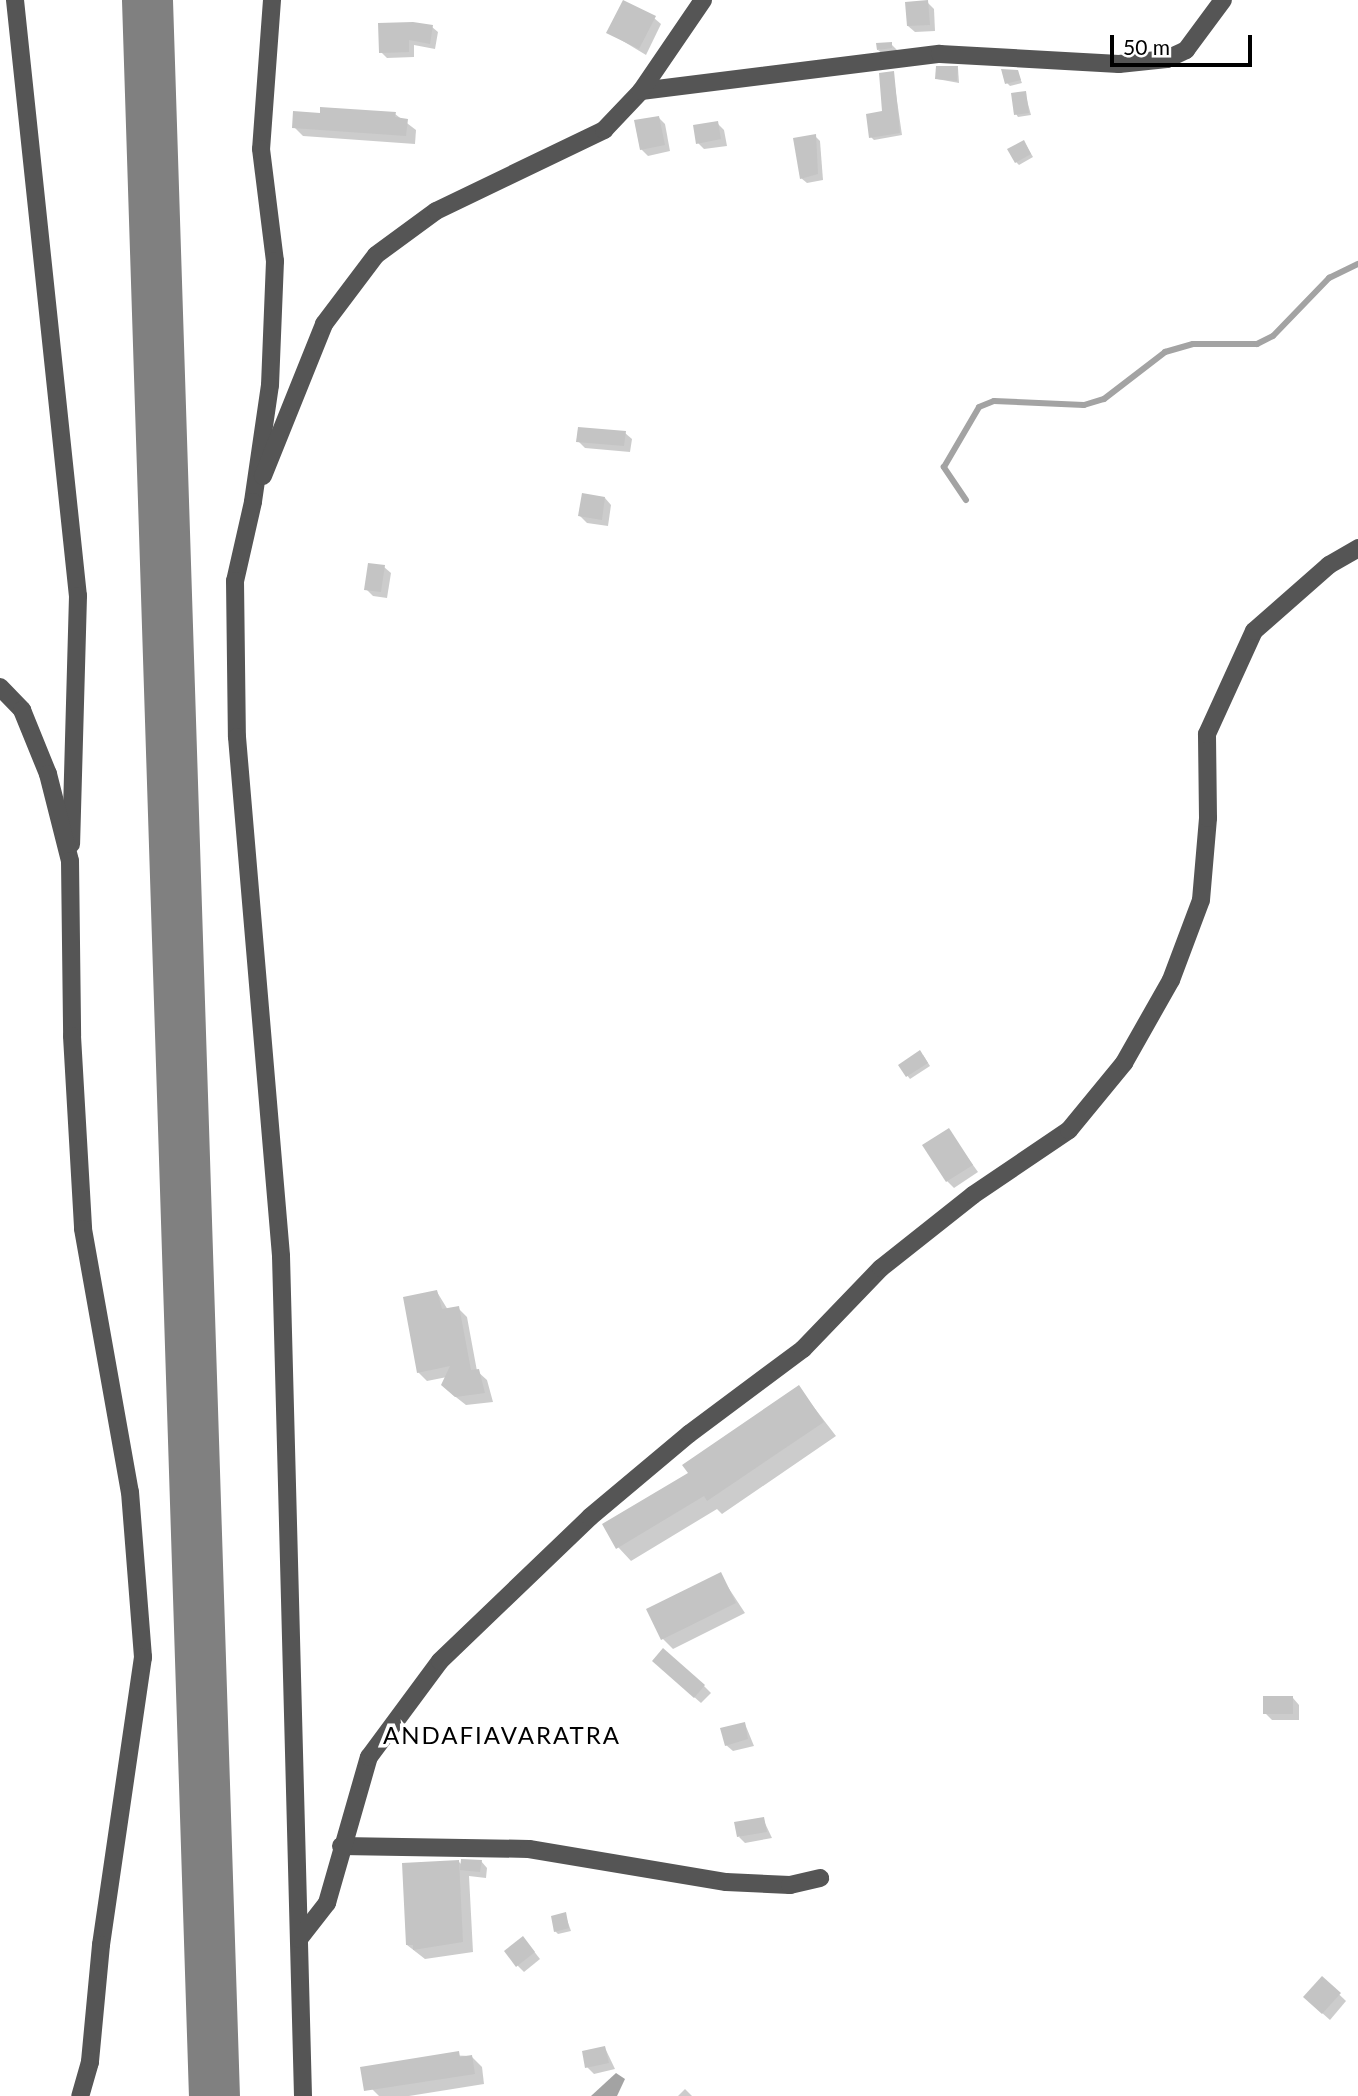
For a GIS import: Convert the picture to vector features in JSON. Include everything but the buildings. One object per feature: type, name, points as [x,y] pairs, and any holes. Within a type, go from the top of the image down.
[{"type":"street","points":[[15,0],[78,596],[70,861],[72,1036],[83,1229],[130,1492],[143,1657],[101,1945],[90,2062],[80,2096]]},
{"type":"street","points":[[272,0],[261,149],[275,261],[270,385],[253,502],[234,582],[237,737],[253,961],[280,1229],[303,2096]]},
{"type":"street","points":[[253,502],[324,324],[376,255],[436,211],[604,130],[641,91],[704,0]]},
{"type":"street","points":[[641,91],[940,54],[1119,64],[1167,59],[1186,50],[1223,0]]},
{"type":"street","points":[[299,1939],[327,1903],[341,1846],[369,1757],[440,1661],[590,1517],[689,1434],[803,1349],[881,1268],[973,1195],[1069,1129],[1124,1063],[1171,980],[1201,900],[1208,818],[1207,734],[1243,654],[1254,631],[1329,565],[1358,548]]},
{"type":"street","points":[[0,687],[22,710],[48,774],[70,861]]},
{"type":"street","points":[[341,1846],[529,1849],[726,1882],[790,1885],[820,1878]]},
{"type":"shaded area","points":[[616,2073],[625,2079],[617,2096],[591,2096]]},
{"type":"waterway","points":[[966,500],[944,467],[979,407],[994,401],[1084,405],[1104,399],[1165,352],[1193,344],[1257,344],[1273,336],[1329,278],[1358,264]]},
{"type":"taxiway","points":[[147,0],[214,2096]]},
{"type":"district","name":"ANDAFIAVARATRA","points":[[502,1735]]}]
